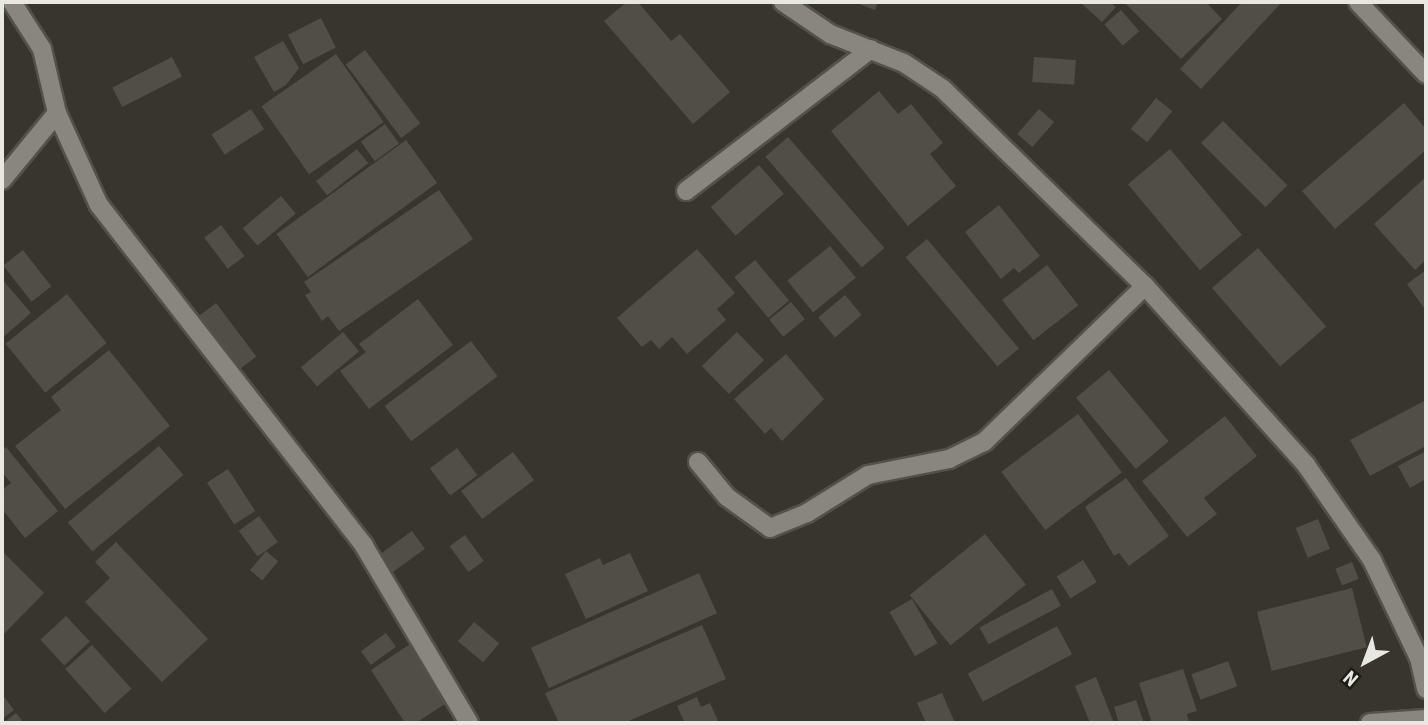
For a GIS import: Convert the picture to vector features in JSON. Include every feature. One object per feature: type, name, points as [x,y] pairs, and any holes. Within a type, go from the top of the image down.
[{"type":"street","points":[[12,2],[42,49],[57,113],[99,205],[364,546],[469,723]]},
{"type":"street","points":[[783,2],[830,34],[871,49],[943,89],[1145,286],[1306,465],[1372,560],[1419,658],[1426,689]]},
{"type":"street","points":[[1358,2],[1426,74]]},
{"type":"street","points":[[686,191],[871,49]]},
{"type":"street","points":[[2,180],[57,113]]},
{"type":"street","points":[[698,461],[727,497],[770,528],[807,513],[868,475],[948,459],[984,442],[1145,286]]},
{"type":"street","points":[[1370,723],[1426,719]]},
{"type":"building","points":[[627,2],[638,2],[671,41],[680,34],[730,92],[693,124],[604,21]]},
{"type":"building","points":[[854,2],[878,2],[875,10]]},
{"type":"building","points":[[1080,2],[1110,2],[1116,7],[1102,22]]},
{"type":"building","points":[[1124,2],[1206,2],[1222,19],[1181,59]]},
{"type":"building","points":[[1242,2],[1282,2],[1201,89],[1180,69]]},
{"type":"building","points":[[1121,10],[1139,31],[1123,46],[1104,24]]},
{"type":"building","points":[[321,18],[336,47],[303,64],[288,35]]},
{"type":"building","points":[[283,41],[299,68],[286,85],[274,92],[254,57]]},
{"type":"building","points":[[365,50],[420,123],[401,138],[346,64]]},
{"type":"building","points":[[336,54],[384,122],[309,174],[261,106]]},
{"type":"building","points":[[172,57],[182,77],[122,107],[112,87]]},
{"type":"building","points":[[1034,57],[1076,60],[1074,85],[1032,82]]},
{"type":"building","points":[[879,91],[898,114],[911,104],[943,143],[930,154],[956,186],[908,226],[831,131]]},
{"type":"building","points":[[1156,98],[1172,111],[1147,142],[1131,129]]},
{"type":"building","points":[[1404,103],[1426,129],[1426,150],[1335,229],[1302,191]]},
{"type":"building","points":[[251,109],[264,129],[225,155],[212,135]]},
{"type":"building","points":[[1039,109],[1054,122],[1032,147],[1017,134]]},
{"type":"building","points":[[1223,121],[1287,185],[1265,207],[1201,143]]},
{"type":"building","points":[[385,124],[399,143],[375,161],[361,142]]},
{"type":"building","points":[[788,137],[884,248],[862,268],[765,157]]},
{"type":"building","points":[[406,140],[437,183],[308,277],[277,234]]},
{"type":"building","points":[[357,149],[368,163],[327,195],[316,181]]},
{"type":"building","points":[[1170,149],[1242,235],[1200,270],[1128,184]]},
{"type":"building","points":[[759,165],[784,194],[736,236],[711,207]]},
{"type":"building","points":[[1426,177],[1426,260],[1415,270],[1374,224]]},
{"type":"building","points":[[439,190],[473,239],[339,331],[328,316],[322,321],[305,295],[311,292],[304,282]]},
{"type":"building","points":[[281,196],[296,214],[257,246],[243,228]]},
{"type":"building","points":[[999,205],[1040,256],[1019,273],[1014,268],[1001,279],[965,232]]},
{"type":"building","points":[[221,225],[244,256],[228,269],[204,238]]},
{"type":"building","points":[[927,239],[1019,349],[997,367],[906,257]]},
{"type":"building","points":[[830,246],[856,278],[813,312],[787,281]]},
{"type":"building","points":[[1258,248],[1326,326],[1280,367],[1212,288]]},
{"type":"building","points":[[697,249],[735,293],[717,309],[726,320],[687,354],[672,337],[659,349],[651,340],[642,347],[617,318]]},
{"type":"building","points":[[23,250],[51,286],[32,302],[3,265]]},
{"type":"building","points":[[755,260],[789,301],[768,318],[734,277]]},
{"type":"building","points":[[1047,265],[1078,305],[1033,340],[1002,300]]},
{"type":"building","points":[[1426,270],[1426,311],[1407,284]]},
{"type":"building","points":[[2,279],[31,313],[2,338]]},
{"type":"building","points":[[67,294],[107,343],[45,393],[6,344]]},
{"type":"building","points":[[845,295],[862,315],[835,337],[818,317]]},
{"type":"building","points":[[418,299],[453,345],[369,409],[340,371],[366,352],[359,344]]},
{"type":"building","points":[[791,302],[805,319],[783,337],[769,320]]},
{"type":"building","points":[[216,303],[256,357],[237,371],[197,317]]},
{"type":"building","points":[[343,332],[359,351],[317,387],[301,367]]},
{"type":"building","points":[[737,332],[764,360],[729,394],[702,366]]},
{"type":"building","points":[[471,341],[497,376],[411,441],[385,406]]},
{"type":"building","points":[[109,350],[170,426],[65,509],[15,446],[61,410],[51,397]]},
{"type":"building","points":[[786,354],[824,399],[782,441],[771,428],[765,434],[734,399]]},
{"type":"building","points":[[1109,370],[1169,441],[1136,469],[1076,398]]},
{"type":"building","points":[[1426,400],[1426,446],[1370,476],[1350,440]]},
{"type":"building","points":[[1078,414],[1122,472],[1045,530],[1001,472]]},
{"type":"building","points":[[1225,416],[1257,456],[1204,498],[1217,514],[1187,537],[1142,481]]},
{"type":"building","points":[[159,446],[183,475],[92,552],[68,522]]},
{"type":"building","points":[[6,447],[58,511],[25,538],[2,509],[2,490],[11,483],[2,472],[2,450]]},
{"type":"building","points":[[457,448],[477,475],[450,496],[430,468]]},
{"type":"building","points":[[1426,451],[1426,479],[1410,488],[1398,466]]},
{"type":"building","points":[[513,452],[534,480],[482,519],[461,491]]},
{"type":"building","points":[[228,469],[255,511],[234,525],[207,483]]},
{"type":"building","points":[[1126,478],[1169,536],[1129,566],[1119,553],[1114,556],[1085,507]]},
{"type":"building","points":[[259,516],[278,542],[258,557],[239,531]]},
{"type":"building","points":[[1318,519],[1330,549],[1308,558],[1296,528]]},
{"type":"building","points":[[412,531],[425,549],[391,573],[378,556]]},
{"type":"building","points":[[985,534],[1026,585],[951,646],[910,595]]},
{"type":"building","points":[[465,535],[484,561],[468,572],[450,546]]},
{"type":"building","points":[[116,542],[208,639],[162,682],[85,602],[110,578],[95,562]]},
{"type":"building","points":[[2,551],[44,593],[2,636]]},
{"type":"building","points":[[266,551],[278,561],[262,580],[250,570]]},
{"type":"building","points":[[630,553],[648,591],[586,619],[565,574],[600,558],[603,565]]},
{"type":"building","points":[[1083,560],[1097,582],[1070,598],[1057,576]]},
{"type":"building","points":[[1352,562],[1359,579],[1342,585],[1335,569]]},
{"type":"building","points":[[699,573],[717,613],[549,688],[531,648]]},
{"type":"building","points":[[1352,588],[1367,647],[1272,671],[1257,612]]},
{"type":"building","points":[[1052,589],[1061,606],[989,644],[980,627]]},
{"type":"building","points":[[912,599],[938,643],[915,656],[889,612]]},
{"type":"building","points":[[66,616],[90,642],[64,665],[40,640]]},
{"type":"building","points":[[474,622],[499,643],[483,662],[458,641]]},
{"type":"building","points":[[702,625],[726,679],[624,723],[559,723],[545,693]]},
{"type":"building","points":[[1057,626],[1072,654],[983,702],[968,673]]},
{"type":"building","points":[[386,633],[396,647],[371,665],[361,651]]},
{"type":"building","points":[[410,644],[448,702],[416,723],[405,723],[371,670]]},
{"type":"building","points":[[92,645],[131,689],[105,713],[65,669]]},
{"type":"building","points":[[1228,661],[1237,686],[1201,700],[1191,674]]},
{"type":"building","points":[[1183,669],[1197,711],[1187,714],[1189,722],[1152,723],[1139,683]]},
{"type":"building","points":[[1096,677],[1114,723],[1090,723],[1075,686]]},
{"type":"building","points":[[942,693],[955,723],[926,723],[917,703]]},
{"type":"building","points":[[2,694],[14,710],[2,719]]},
{"type":"building","points":[[697,697],[701,707],[710,703],[719,723],[685,723],[677,706]]},
{"type":"building","points":[[1136,700],[1144,723],[1119,723],[1114,707]]},
{"type":"building","points":[[16,713],[24,723],[3,723]]}]
